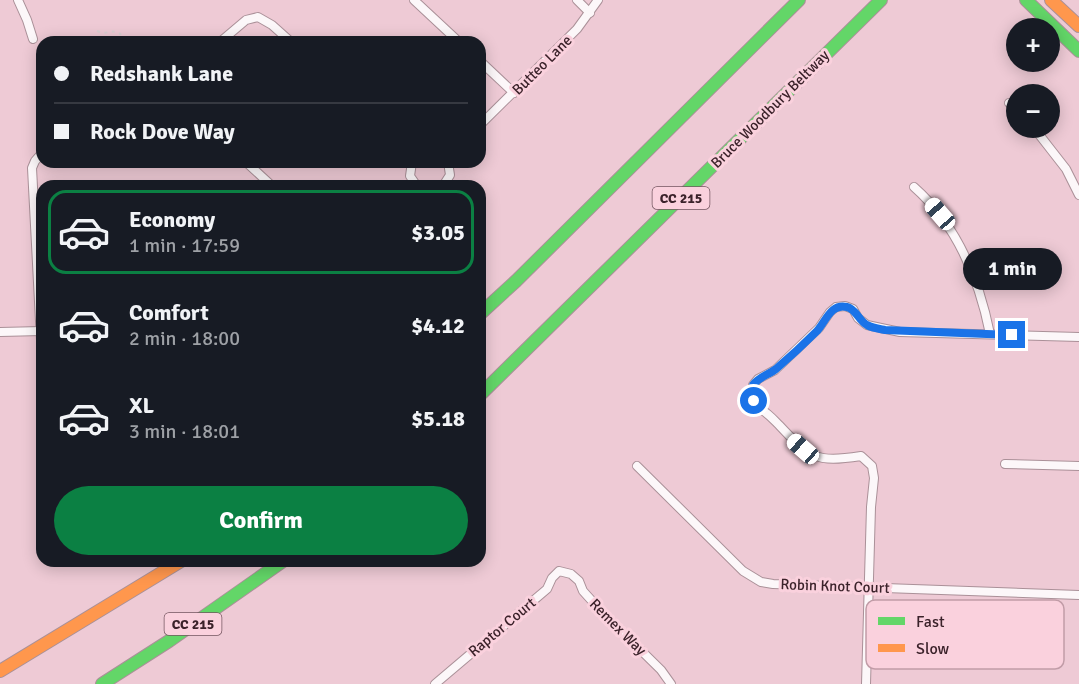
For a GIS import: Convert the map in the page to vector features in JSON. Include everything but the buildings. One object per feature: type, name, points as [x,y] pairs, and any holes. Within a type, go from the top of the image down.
[{"type":"main road","points":[[486,308],[799,0]]},
{"type":"main road","name":"Bruce Woodbury Beltway","points":[[486,389],[881,0]]},
{"type":"main road","points":[[1026,0],[1079,51]]},
{"type":"main road","points":[[1051,0],[1079,26]]},
{"type":"main road","points":[[0,671],[171,567]]},
{"type":"main road","name":"CC 215","points":[[102,684],[169,641],[274,567]]},
{"type":"street","points":[[18,0],[33,39]]},
{"type":"street","points":[[414,0],[453,36]]},
{"type":"street","points":[[577,0],[590,12]]},
{"type":"street","name":"Butteo Lane","points":[[486,119],[578,29],[598,0]]},
{"type":"street","points":[[227,36],[246,20],[258,17],[284,36]]},
{"type":"street","points":[[486,67],[514,93]]},
{"type":"street","points":[[1042,138],[1066,168],[1079,195]]},
{"type":"street","points":[[36,160],[32,168],[36,246]]},
{"type":"street","points":[[252,168],[266,180]]},
{"type":"street","points":[[914,187],[940,214],[963,253],[978,287],[990,334]]},
{"type":"street","points":[[869,600],[874,478],[869,462],[861,456],[844,460],[813,457],[757,407],[753,385],[758,379],[775,370],[819,328],[836,307],[845,306],[853,309],[858,318],[867,325],[885,330],[1079,337]]},
{"type":"street","points":[[0,332],[36,331]]},
{"type":"street","points":[[1005,464],[1079,466]]},
{"type":"street","name":"Robin Knot Court","points":[[637,466],[751,578],[773,584],[1079,594]]},
{"type":"street","name":"Raptor Court","points":[[436,684],[547,589],[552,578],[559,571],[565,572]]},
{"type":"street","name":"Remex Way","points":[[565,572],[572,574],[579,581],[589,598],[662,670],[671,684]]},
{"type":"street","points":[[866,669],[866,684]]},
{"type":"path","points":[[97,31],[102,33],[112,30],[123,36]]},
{"type":"traffic: fast","points":[[486,308],[799,0]]},
{"type":"traffic: fast","points":[[486,389],[881,0]]},
{"type":"traffic: fast","points":[[1026,0],[1079,51]]},
{"type":"traffic: fast","points":[[102,684],[169,641],[274,567]]},
{"type":"traffic: slow","points":[[1051,0],[1079,26]]},
{"type":"traffic: slow","points":[[0,671],[171,567]]},
{"type":"route","points":[[754,401],[753,385],[758,379],[775,370],[819,328],[836,307],[845,306],[853,309],[858,318],[867,325],[885,330],[1012,335]]}]
